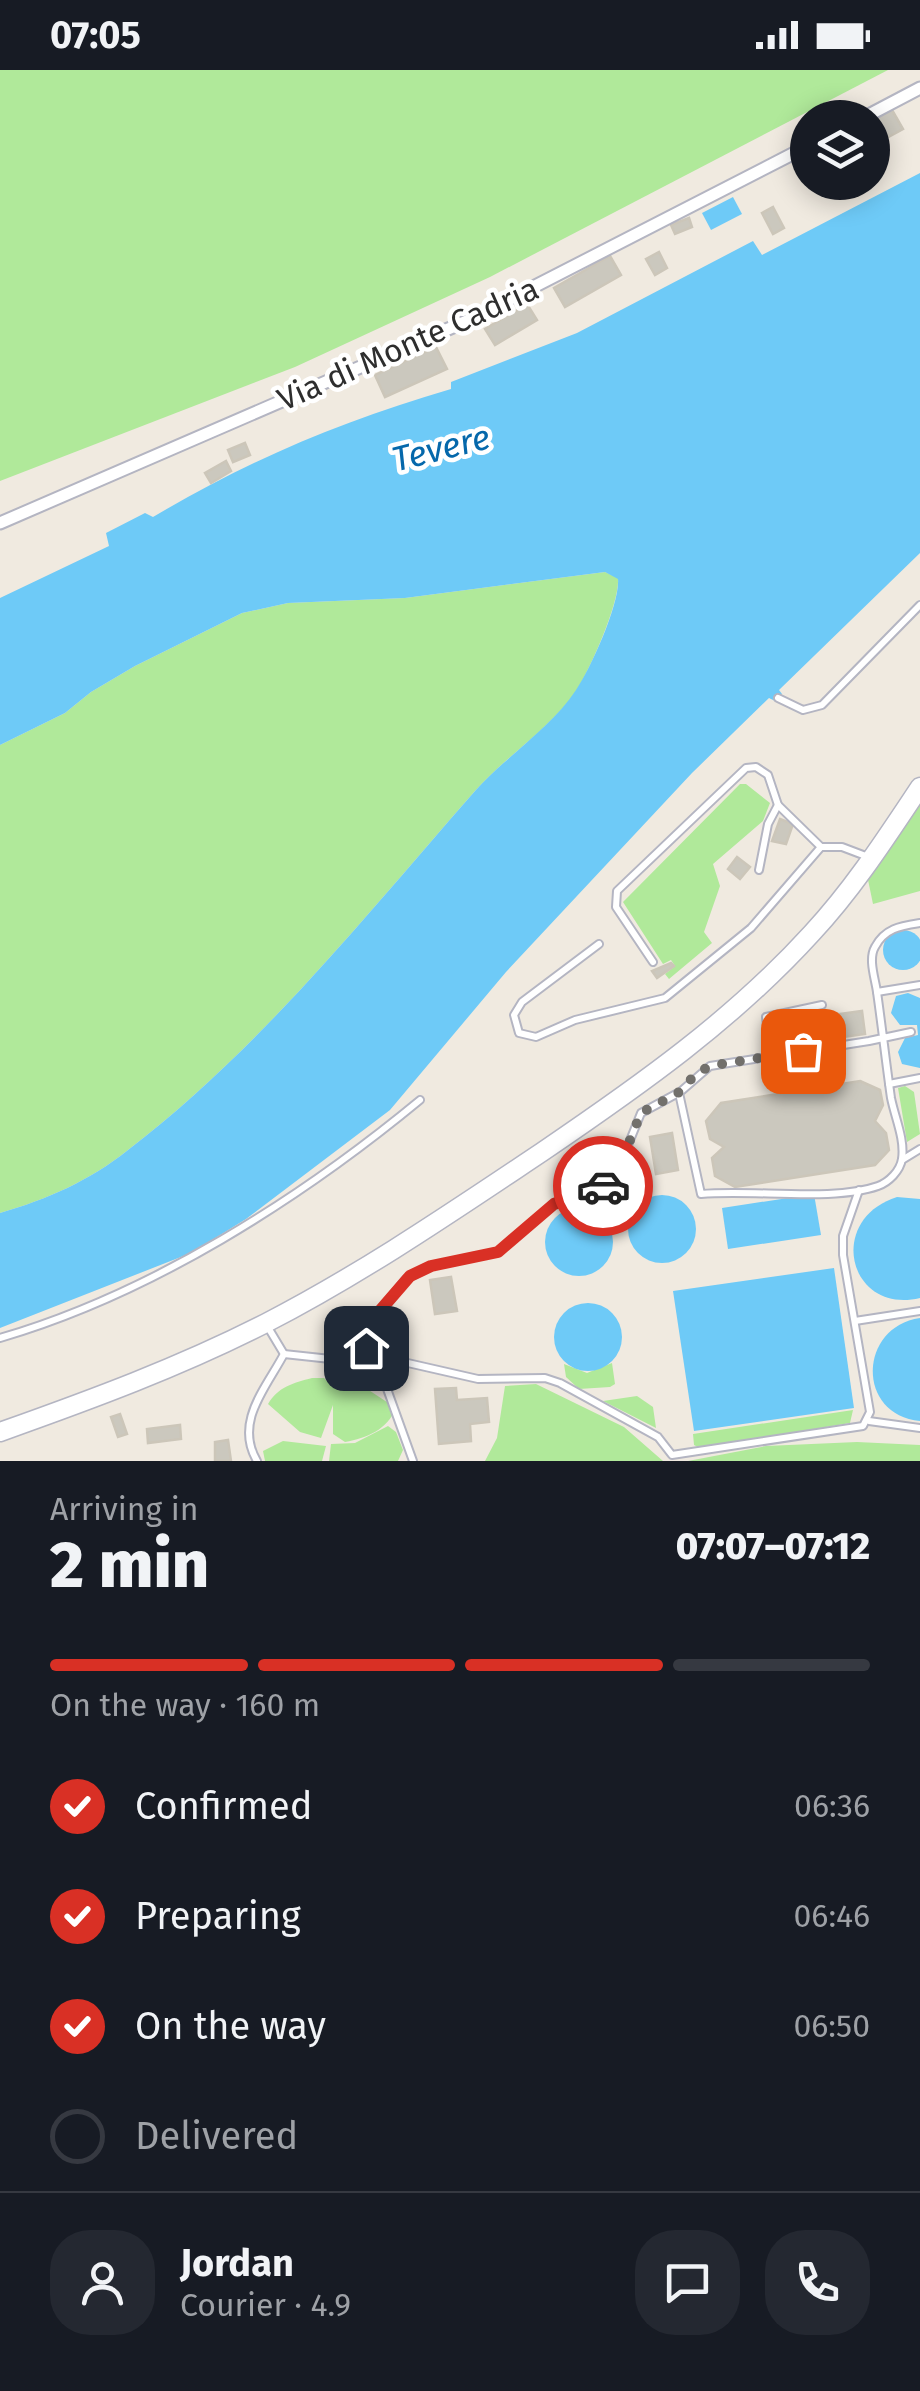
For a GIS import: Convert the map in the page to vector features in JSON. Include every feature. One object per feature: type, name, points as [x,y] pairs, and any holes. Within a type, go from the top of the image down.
[{"type":"street","points":[[890,104],[920,88]]},
{"type":"street","name":"Via di Monte Cadria","points":[[0,523],[457,326],[790,155]]},
{"type":"street","points":[[0,1432],[160,1372],[266,1323],[396,1249],[688,1048],[784,964],[872,858],[920,788]]},
{"type":"lane","points":[[778,698],[803,710],[822,705],[920,606]]},
{"type":"lane","points":[[653,962],[616,907],[617,892],[746,768],[756,767],[768,775],[778,806],[821,846],[842,846],[872,858]]},
{"type":"lane","points":[[759,870],[768,824],[778,806]]},
{"type":"lane","points":[[599,944],[522,1002],[514,1015],[519,1033],[536,1037],[575,1020],[664,998],[751,928],[821,846]]},
{"type":"lane","points":[[902,1160],[872,952],[897,927],[920,923]]},
{"type":"lane","points":[[877,992],[920,986]]},
{"type":"lane","points":[[770,1056],[766,1017],[822,1005]]},
{"type":"lane","points":[[349,1361],[364,1352],[378,1313],[406,1279],[431,1266],[498,1252],[554,1204],[604,1185],[618,1170],[641,1113],[678,1093],[710,1066],[911,1032]]},
{"type":"lane","points":[[890,1084],[920,1078]]},
{"type":"lane","points":[[678,1093],[702,1194],[859,1190],[893,1177],[902,1160],[920,1149]]},
{"type":"lane","points":[[0,1338],[114,1295],[185,1261],[378,1134],[420,1100]]},
{"type":"lane","points":[[859,1190],[843,1236],[869,1421]]},
{"type":"lane","points":[[855,1321],[920,1311]]},
{"type":"lane","points":[[266,1323],[284,1354]]},
{"type":"lane","points":[[364,1352],[478,1379],[545,1378],[658,1437],[672,1454],[831,1432],[869,1421],[920,1428]]},
{"type":"lane","points":[[284,1354],[349,1361],[379,1372],[388,1382],[412,1461]]},
{"type":"lane","points":[[257,1461],[248,1424],[284,1354]]},
{"type":"green space","points":[[0,70],[888,70],[830,100],[790,100],[790,121],[490,277],[295,367],[0,481]]},
{"type":"green space","points":[[605,572],[618,578],[614,602],[597,651],[577,690],[554,717],[475,791],[267,1025],[223,1069],[128,1150],[67,1188],[0,1213],[0,745],[65,713],[135,666],[242,613],[288,603],[405,598]]},
{"type":"green space","points":[[740,784],[746,784],[770,803],[763,821],[713,864],[720,886],[704,932],[712,943],[669,979],[665,974],[675,966],[671,960],[663,964],[623,902]]},
{"type":"green space","points":[[920,801],[920,891],[873,904],[867,875]]},
{"type":"green space","points":[[905,1086],[914,1092],[920,1134],[907,1142],[898,1088]]},
{"type":"green space","points":[[612,1363],[615,1384],[610,1387],[579,1389],[566,1377],[564,1364],[587,1373]]},
{"type":"green space","points":[[312,1378],[324,1378],[334,1388],[339,1383],[361,1385],[396,1408],[382,1427],[345,1442],[333,1434],[333,1405],[321,1438],[300,1432],[268,1404],[281,1390]]},
{"type":"green space","points":[[536,1384],[624,1427],[663,1461],[485,1461],[497,1438],[505,1386]]},
{"type":"green space","points":[[637,1396],[653,1407],[656,1428],[603,1401]]},
{"type":"green space","points":[[853,1410],[850,1423],[700,1448],[694,1445],[693,1434]]},
{"type":"green space","points":[[388,1426],[396,1432],[403,1450],[398,1461],[329,1461],[331,1444],[355,1443]]},
{"type":"green space","points":[[283,1441],[326,1446],[322,1461],[265,1461],[263,1451]]},
{"type":"green space","points":[[857,1442],[920,1445],[920,1461],[688,1461],[766,1446]]},
{"type":"water","name":"Tevere","points":[[920,173],[920,553],[779,690],[782,694],[775,701],[769,698],[692,773],[506,972],[390,1110],[246,1219],[191,1253],[0,1328],[0,1213],[67,1188],[113,1161],[176,1111],[267,1025],[475,791],[565,704],[582,680],[603,635],[618,579],[605,572],[405,598],[288,603],[242,613],[135,666],[65,713],[0,745],[0,598],[109,546],[106,533],[145,513],[153,517],[298,443],[451,389],[451,382],[577,333],[753,241],[762,255],[868,200],[890,200],[890,189]]},
{"type":"water","points":[[733,197],[742,214],[711,230],[702,213]]},
{"type":"water","points":[[903,930],[917,936],[921,958],[917,964],[903,970],[889,964],[883,950],[889,936]]},
{"type":"water","points":[[908,993],[920,998],[920,1068],[902,1064],[898,1052],[905,1038],[918,1035],[917,1025],[900,1025],[891,1013],[896,996]]},
{"type":"water","points":[[814,1194],[821,1235],[728,1249],[722,1208]]},
{"type":"water","points":[[662,1195],[686,1205],[696,1229],[686,1253],[662,1263],[638,1253],[628,1229],[638,1205]]},
{"type":"water","points":[[897,1197],[920,1199],[920,1298],[896,1299],[876,1293],[863,1280],[855,1262],[854,1244],[860,1225],[874,1209]]},
{"type":"water","points":[[579,1208],[603,1218],[613,1242],[603,1266],[579,1276],[555,1266],[545,1242],[555,1218]]},
{"type":"water","points":[[834,1268],[854,1408],[694,1431],[673,1291]]},
{"type":"water","points":[[588,1303],[612,1313],[622,1337],[612,1361],[588,1371],[564,1361],[554,1337],[564,1313]]},
{"type":"water","points":[[920,1318],[920,1421],[899,1415],[884,1404],[873,1371],[876,1353],[885,1337],[900,1325]]},
{"type":"building","points":[[890,111],[903,129],[890,136]]},
{"type":"building","points":[[773,207],[784,228],[773,234],[762,213]]},
{"type":"building","points":[[689,218],[692,227],[675,234],[671,225]]},
{"type":"building","points":[[659,252],[667,268],[655,275],[646,259]]},
{"type":"building","points":[[610,256],[621,275],[565,307],[554,288]]},
{"type":"building","points":[[527,304],[537,320],[495,345],[485,329]]},
{"type":"building","points":[[436,347],[447,369],[385,397],[375,375]]},
{"type":"building","points":[[245,443],[250,455],[233,462],[228,450]]},
{"type":"building","points":[[226,461],[231,471],[211,483],[205,473]]},
{"type":"building","points":[[780,819],[793,824],[786,844],[772,841]]},
{"type":"building","points":[[737,857],[750,867],[740,879],[728,869]]},
{"type":"building","points":[[671,963],[674,966],[657,978],[652,971]]},
{"type":"building","points":[[862,1011],[865,1034],[778,1046],[775,1023]]},
{"type":"building","points":[[860,1081],[880,1090],[883,1105],[875,1121],[886,1133],[889,1150],[875,1165],[735,1187],[715,1176],[712,1158],[724,1147],[710,1139],[706,1121],[721,1103]]},
{"type":"building","points":[[672,1133],[678,1170],[656,1174],[650,1137]]},
{"type":"building","points":[[451,1277],[457,1311],[435,1314],[430,1280]]},
{"type":"building","points":[[348,1325],[356,1333],[348,1341],[340,1333]]},
{"type":"building","points":[[456,1388],[457,1400],[487,1398],[489,1422],[470,1424],[471,1441],[439,1444],[435,1389]]},
{"type":"building","points":[[120,1414],[127,1434],[118,1437],[111,1417]]},
{"type":"building","points":[[180,1425],[181,1439],[148,1443],[147,1429]]},
{"type":"building","points":[[228,1440],[231,1461],[215,1461],[215,1442]]},
{"type":"way so far","points":[[603,1186],[618,1170],[641,1113],[655,1102],[678,1093],[696,1074],[710,1066],[803,1051]]},
{"type":"route","points":[[366,1348],[378,1313],[410,1276],[431,1266],[498,1252],[519,1238],[554,1204],[603,1186]]}]
